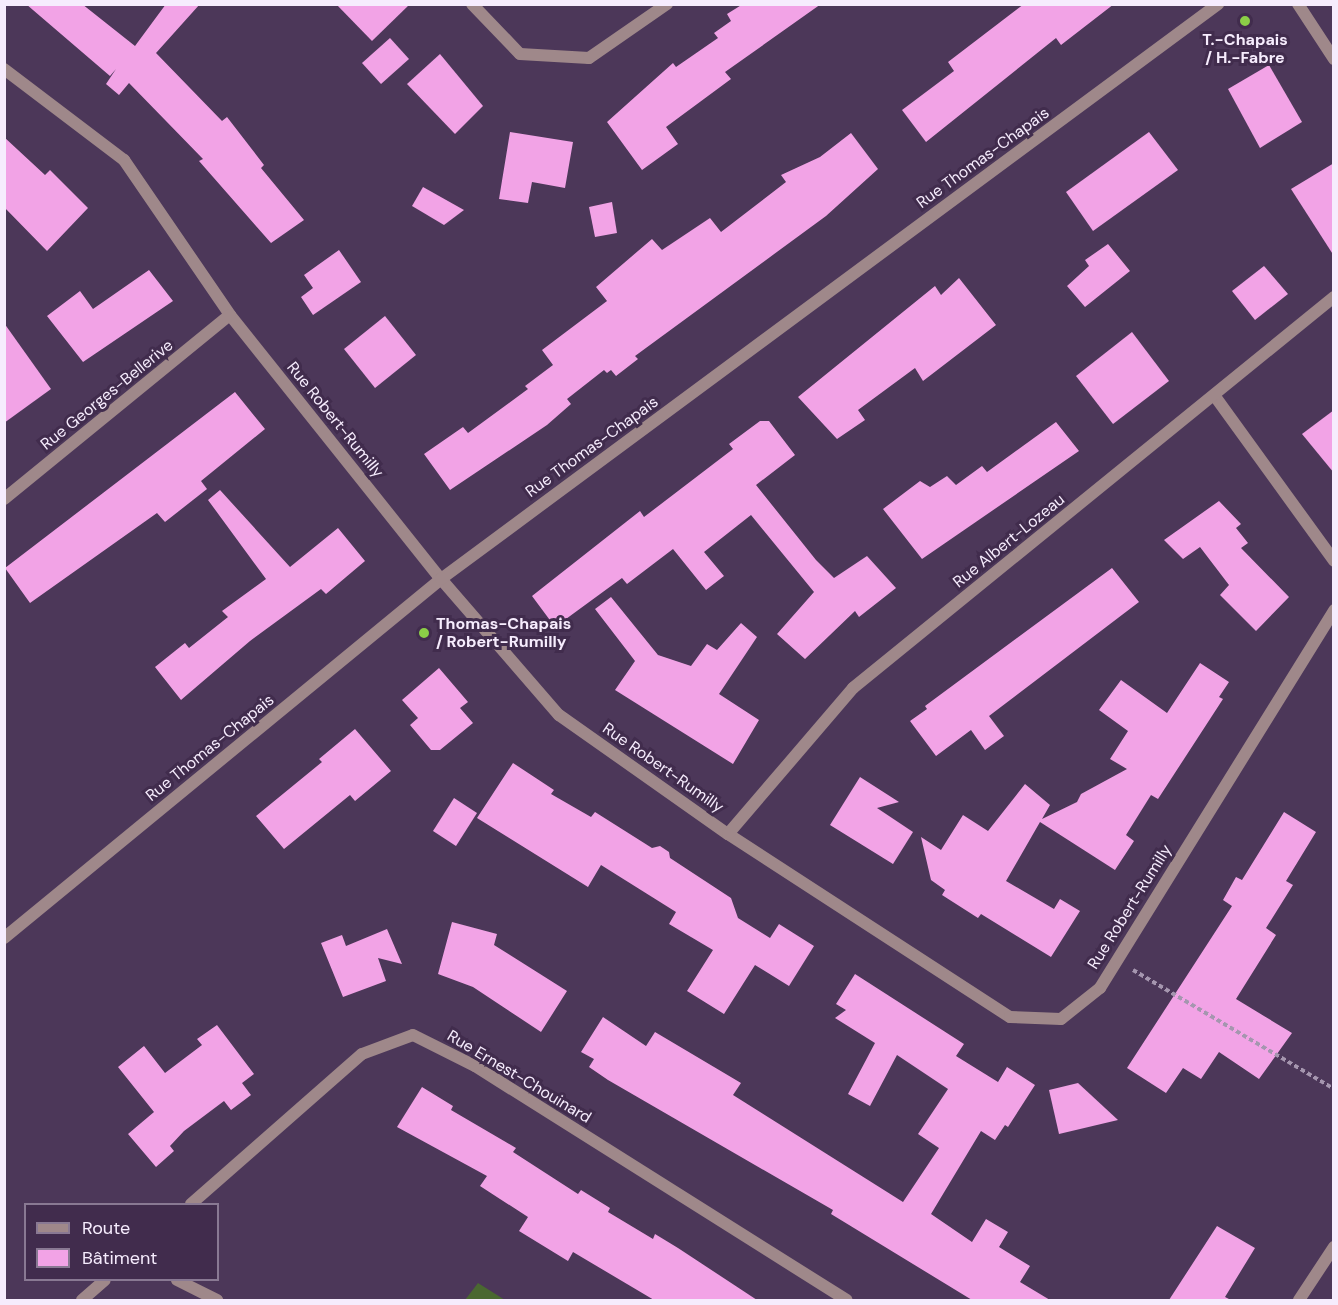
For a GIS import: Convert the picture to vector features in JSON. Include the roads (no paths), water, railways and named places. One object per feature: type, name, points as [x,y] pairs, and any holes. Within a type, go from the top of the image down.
[{"type":"street","points":[[472,4],[520,54],[589,58],[667,4]]},
{"type":"street","name":"Rue Thomas-Chapais","points":[[4,938],[441,579],[1218,4]]},
{"type":"street","points":[[1298,4],[1334,59]]},
{"type":"street","name":"Rue Robert-Rumilly","points":[[4,69],[124,160],[230,315],[441,579],[559,716],[728,834],[1011,1017],[1061,1019],[1100,987],[1334,610]]},
{"type":"street","name":"Rue Albert-Lozeau","points":[[728,834],[853,688],[1334,297]]},
{"type":"street","name":"Rue Georges-Bellerive","points":[[4,499],[230,315]]},
{"type":"street","points":[[1214,395],[1334,561]]},
{"type":"street","name":"Rue Ernest-Chouinard","points":[[192,1203],[362,1054],[413,1035],[476,1066],[846,1300]]},
{"type":"street","points":[[1299,1300],[1334,1247]]},
{"type":"street","points":[[82,1300],[104,1281]]},
{"type":"street","points":[[179,1281],[217,1300]]},
{"type":"place","name":"T.-Chapais / H.-Fabre","points":[[1245,21]]},
{"type":"place","name":"Thomas-Chapais / Robert-Rumilly","points":[[424,633]]}]
